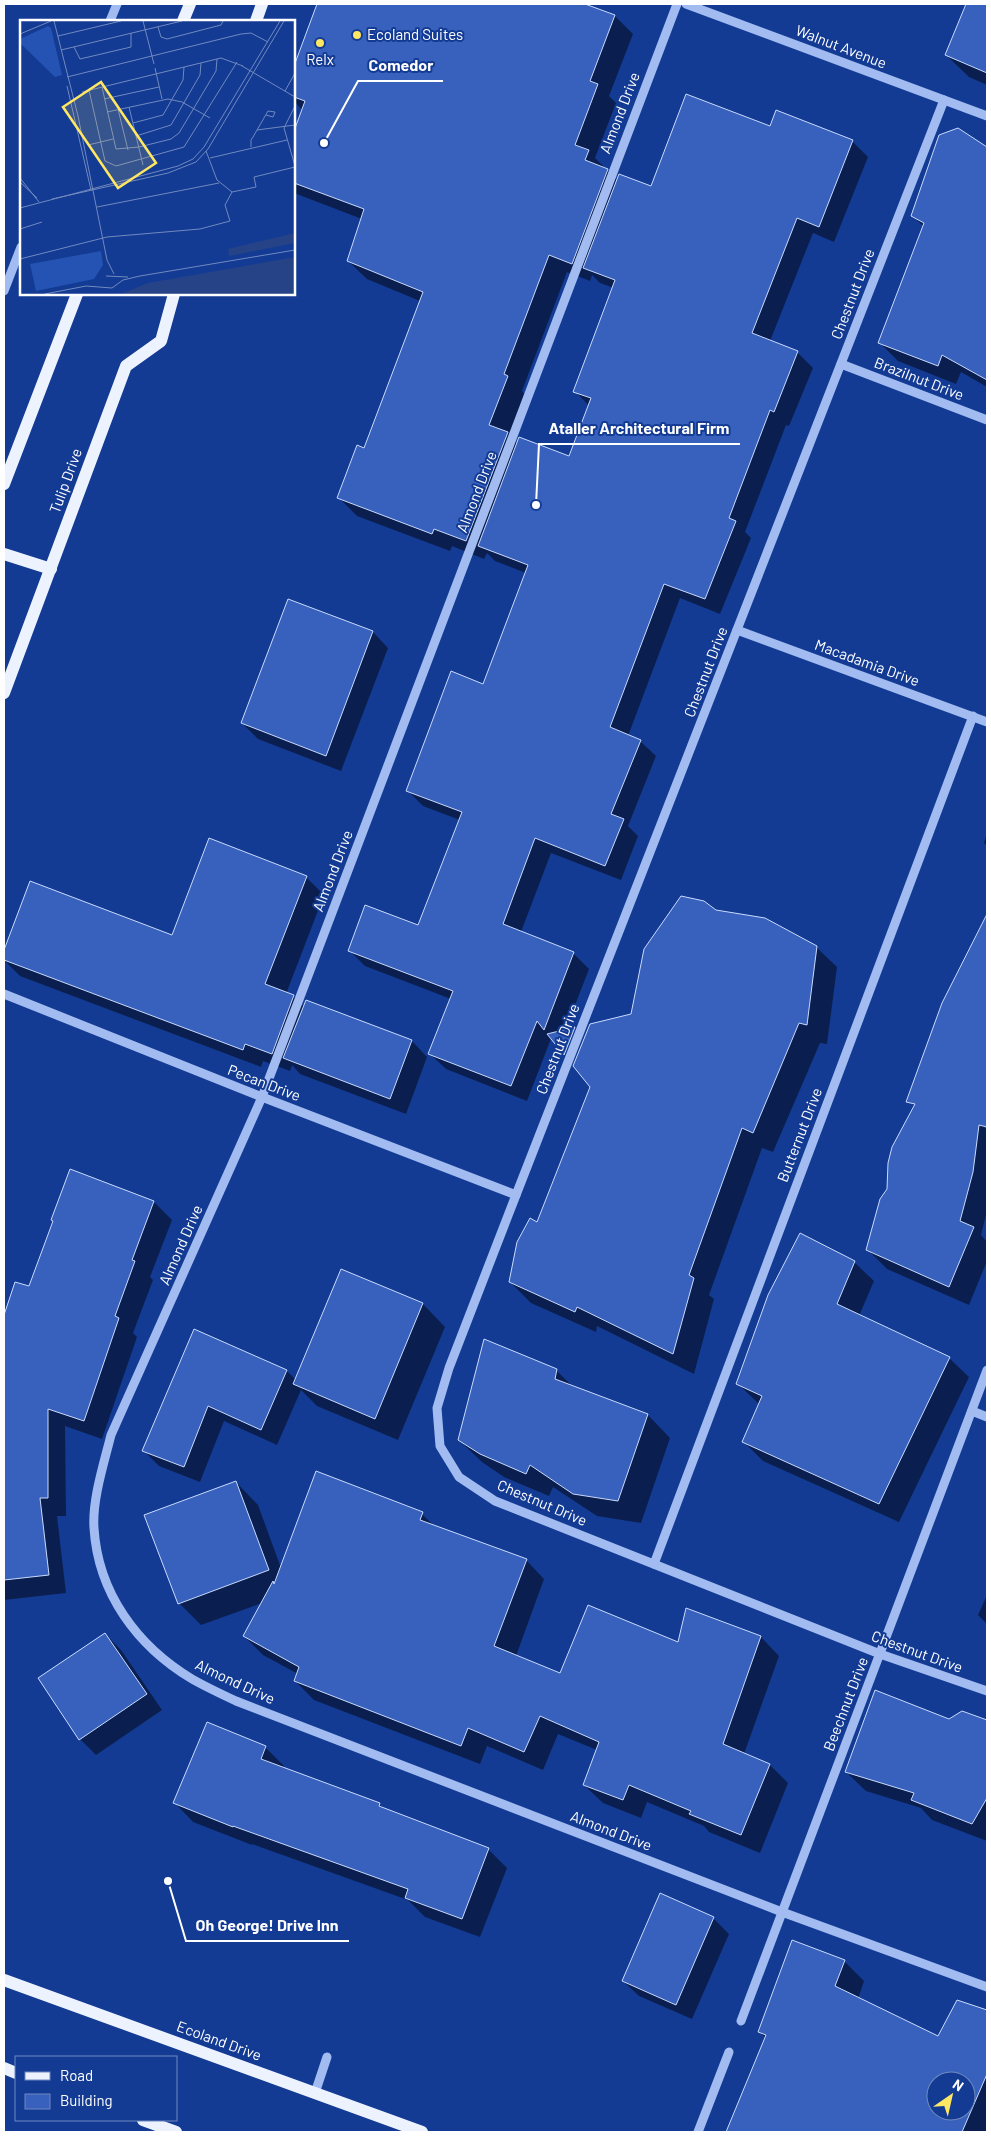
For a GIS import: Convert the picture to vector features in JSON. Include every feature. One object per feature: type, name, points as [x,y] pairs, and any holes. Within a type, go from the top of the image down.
[{"type":"main road","points":[[183,20],[190,4]]},
{"type":"main road","points":[[256,20],[262,4]]},
{"type":"main road","points":[[4,484],[77,295]]},
{"type":"main road","name":"Tulip Drive","points":[[4,693],[126,366],[161,341],[174,295]]},
{"type":"main road","points":[[4,554],[51,569]]},
{"type":"main road","name":"Ecoland Drive","points":[[4,1980],[422,2132]]},
{"type":"main road","points":[[146,2121],[176,2132]]},
{"type":"street","points":[[110,20],[117,4]]},
{"type":"street","name":"Almond Drive","points":[[677,4],[262,1097],[111,1435],[101,1473],[94,1528],[103,1578],[123,1618],[149,1646],[190,1678],[236,1701],[782,1912],[987,1987]]},
{"type":"street","name":"Walnut Avenue","points":[[686,4],[987,116]]},
{"type":"street","name":"Chestnut Drive","points":[[944,100],[516,1195],[449,1368],[437,1408],[440,1446],[460,1477],[495,1501],[880,1654],[987,1691]]},
{"type":"street","points":[[4,291],[20,249]]},
{"type":"street","name":"Brazilnut Drive","points":[[841,364],[987,420]]},
{"type":"street","name":"Macadamia Drive","points":[[737,630],[987,722]]},
{"type":"street","name":"Butternut Drive","points":[[654,1564],[973,716]]},
{"type":"street","name":"Pecan Drive","points":[[4,994],[262,1097],[516,1195]]},
{"type":"street","name":"Beechnut Drive","points":[[741,2021],[987,1370]]},
{"type":"street","points":[[972,1411],[987,1417]]},
{"type":"street","points":[[698,2132],[729,2052]]},
{"type":"street","points":[[315,2093],[327,2057]]},
{"type":"building","points":[[317,4],[585,4],[615,15],[590,81],[598,84],[575,145],[589,150],[585,160],[608,169],[572,264],[549,255],[504,374],[508,376],[489,425],[508,432],[466,541],[434,529],[432,534],[337,498],[357,445],[364,448],[423,292],[347,261],[364,209],[295,183],[295,128],[305,101],[295,97],[295,63]]},
{"type":"building","points":[[966,4],[987,4],[987,73],[945,55]]},
{"type":"building","points":[[686,94],[770,126],[776,110],[853,140],[819,227],[797,218],[752,333],[798,351],[774,412],[770,410],[729,518],[736,521],[705,599],[664,584],[610,727],[641,740],[611,814],[624,819],[605,866],[535,838],[503,924],[574,952],[544,1030],[537,1021],[511,1086],[428,1054],[453,991],[348,951],[365,905],[418,925],[462,812],[406,791],[451,671],[483,684],[528,565],[478,546],[519,437],[569,456],[591,398],[573,392],[615,280],[583,268],[619,174],[651,186]]},
{"type":"building","points":[[958,128],[987,147],[987,380],[942,355],[938,366],[878,343],[924,223],[911,216],[939,135]]},
{"type":"building","points":[[288,599],[373,631],[326,756],[241,723]]},
{"type":"building","points":[[209,838],[307,876],[265,984],[294,995],[272,1054],[245,1044],[243,1050],[4,960],[4,950],[30,881],[172,935]]},
{"type":"building","points":[[681,896],[704,901],[716,910],[765,918],[817,946],[807,1025],[799,1023],[753,1133],[742,1128],[689,1275],[694,1278],[673,1354],[577,1307],[575,1312],[509,1282],[517,1242],[530,1218],[537,1222],[590,1087],[573,1066],[590,1024],[631,1014],[644,949]]},
{"type":"building","points":[[987,914],[987,1127],[979,1125],[973,1172],[960,1221],[974,1227],[949,1287],[866,1250],[880,1199],[887,1189],[888,1163],[892,1147],[915,1104],[906,1102],[942,1003]]},
{"type":"building","points":[[306,1000],[412,1040],[390,1099],[283,1058]]},
{"type":"building","points":[[575,1027],[564,1055],[547,1034]]},
{"type":"building","points":[[70,1169],[154,1201],[132,1260],[135,1261],[115,1316],[119,1318],[84,1421],[48,1409],[48,1498],[40,1498],[49,1575],[4,1580],[4,1315],[15,1282],[29,1286]]},
{"type":"building","points":[[800,1233],[855,1261],[837,1304],[950,1357],[879,1504],[742,1442],[762,1396],[736,1384],[768,1295]]},
{"type":"building","points":[[341,1269],[423,1303],[375,1419],[293,1384]]},
{"type":"building","points":[[194,1329],[287,1370],[261,1430],[208,1406],[184,1467],[142,1451]]},
{"type":"building","points":[[484,1339],[557,1369],[555,1379],[648,1414],[618,1501],[573,1494],[530,1465],[526,1474],[480,1454],[458,1440]]},
{"type":"building","points":[[316,1471],[423,1512],[420,1520],[527,1559],[494,1646],[560,1673],[588,1605],[678,1642],[686,1608],[761,1636],[723,1744],[770,1764],[741,1835],[689,1814],[691,1811],[629,1785],[623,1800],[583,1785],[599,1742],[540,1716],[524,1752],[468,1728],[461,1746],[294,1681],[299,1667],[243,1636],[273,1581],[274,1584]]},
{"type":"building","points":[[236,1481],[269,1570],[178,1604],[144,1515]]},
{"type":"building","points":[[105,1633],[147,1694],[79,1740],[38,1678]]},
{"type":"building","points":[[875,1690],[949,1719],[962,1711],[987,1720],[987,1798],[972,1824],[911,1800],[914,1793],[845,1772]]},
{"type":"building","points":[[207,1722],[266,1746],[261,1759],[380,1803],[379,1806],[489,1848],[462,1919],[405,1898],[408,1889],[233,1827],[173,1803]]},
{"type":"building","points":[[660,1893],[714,1917],[676,2005],[622,1981]]},
{"type":"building","points":[[792,1940],[845,1960],[835,1986],[938,2036],[957,2000],[987,2010],[987,2074],[976,2100],[976,2071],[926,2071],[926,2121],[967,2121],[962,2132],[726,2132],[766,2035],[758,2032]]},
{"type":"place","name":"Ecoland Suites","points":[[357,35]]},
{"type":"place","name":"Relx","points":[[320,43]]},
{"type":"place","name":"Comedor","points":[[324,143]]},
{"type":"place","name":"Ataller Architectural Firm","points":[[536,505]]},
{"type":"place","name":"Oh George! Drive Inn","points":[[168,1881]]}]
